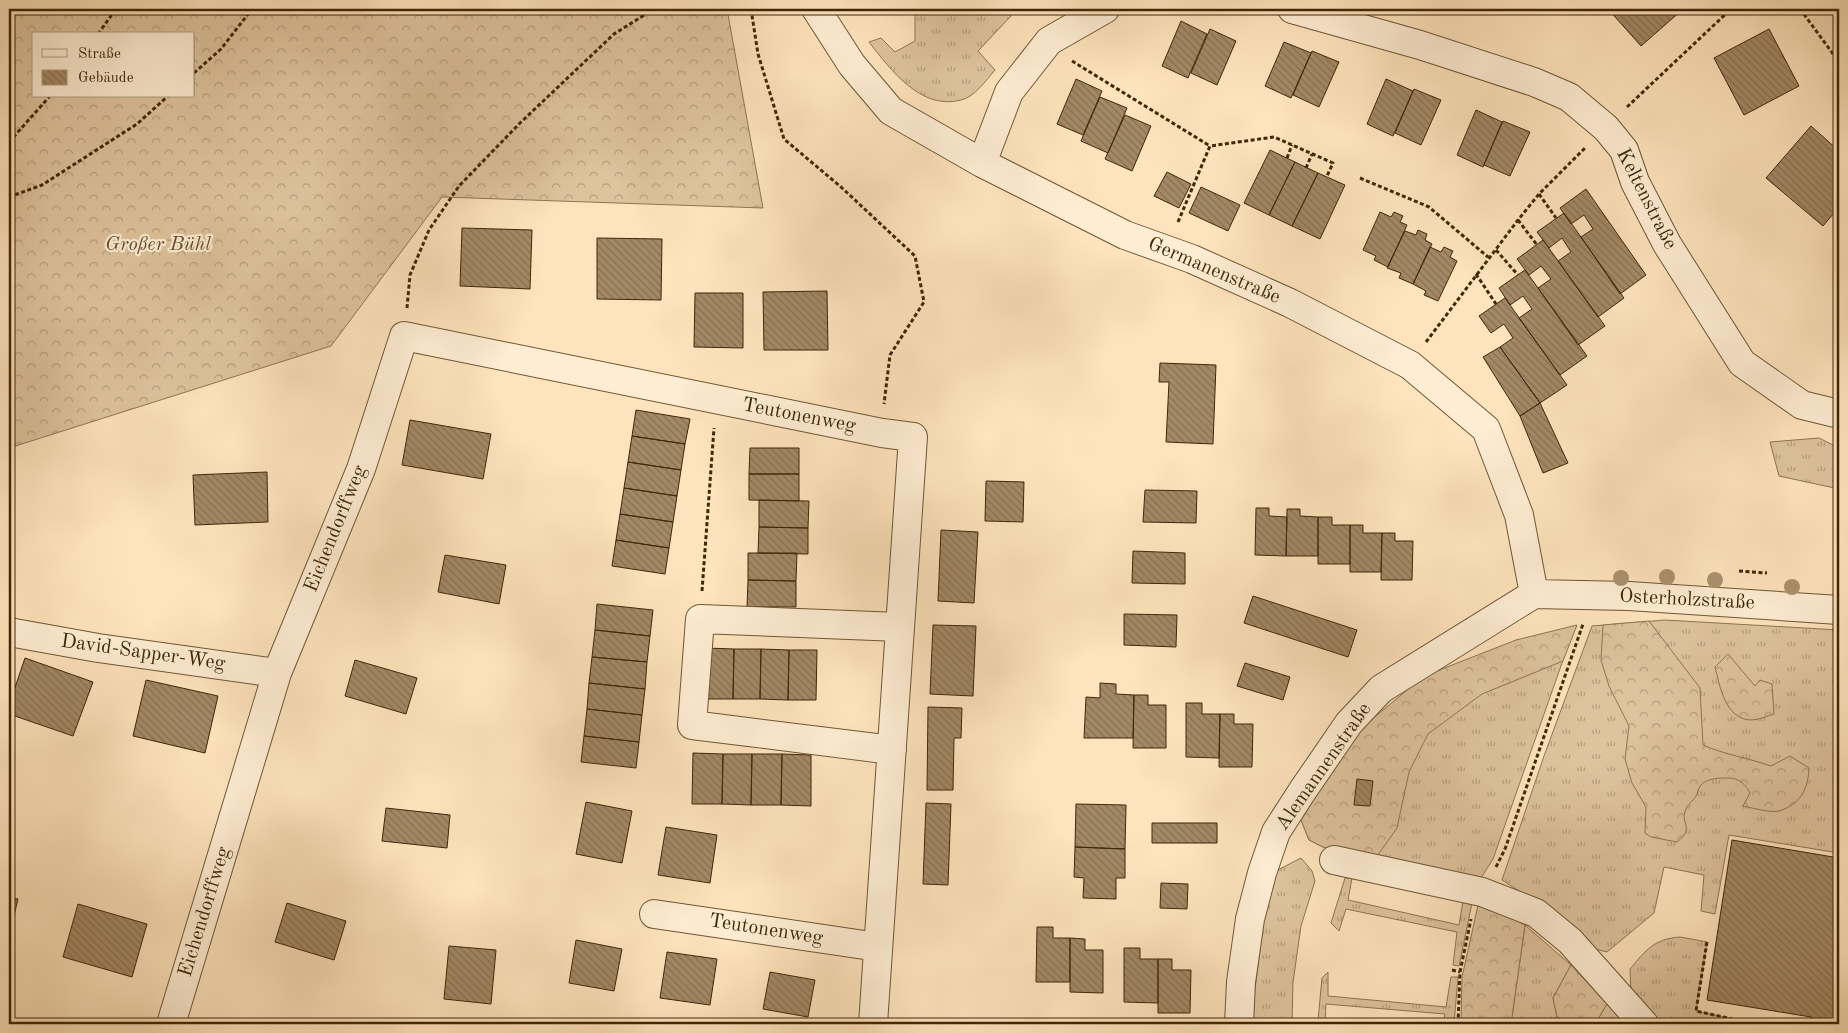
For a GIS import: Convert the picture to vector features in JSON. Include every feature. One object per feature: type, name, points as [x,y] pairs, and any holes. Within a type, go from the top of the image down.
[{"type":"street","name":"Germanenstraße","points":[[816,9],[852,65],[891,111],[982,164],[1125,235],[1192,259],[1290,303],[1410,365],[1486,429],[1519,515],[1534,594]]},
{"type":"street","points":[[982,164],[1009,92],[1049,40],[1105,9]]},
{"type":"street","name":"Keltenstraße","points":[[1292,9],[1420,45],[1534,82],[1569,97],[1606,128],[1624,150],[1635,182],[1667,244],[1742,363],[1802,405],[1839,414]]},
{"type":"street","points":[[404,336],[716,400]]},
{"type":"street","name":"Eichendorffweg","points":[[171,1024],[277,673],[361,469],[404,336]]},
{"type":"street","name":"Teutonenweg","points":[[716,400],[882,433],[913,437],[873,1024]]},
{"type":"street","name":"Osterholzstraße","points":[[1534,594],[1594,595],[1839,610]]},
{"type":"street","name":"Alemannenstraße","points":[[1239,1024],[1241,982],[1248,937],[1260,882],[1276,832],[1302,790],[1349,723],[1380,689],[1534,594]]},
{"type":"street","points":[[892,750],[692,725],[700,619],[899,627]]},
{"type":"street","name":"David-Sapper-Weg","points":[[9,632],[98,648],[277,673]]},
{"type":"street","points":[[1334,860],[1478,891],[1536,912],[1570,941],[1644,1024]]},
{"type":"street","name":"Teutonenweg","points":[[654,914],[878,947]]},
{"type":"path","points":[[99,32],[116,9]]},
{"type":"path","points":[[195,72],[221,49],[252,9]]},
{"type":"path","points":[[404,336],[410,275],[429,230],[459,186],[520,123],[614,34],[654,9]]},
{"type":"path","points":[[751,9],[758,54],[784,139],[841,187],[915,256],[924,302],[890,355],[886,378],[882,433]]},
{"type":"path","points":[[1626,108],[1730,9]]},
{"type":"path","points":[[1800,9],[1839,62]]},
{"type":"path","points":[[1071,60],[1128,98],[1210,146],[1274,137],[1333,163],[1326,176]]},
{"type":"path","points":[[9,142],[48,98]]},
{"type":"path","points":[[9,197],[42,185],[137,124],[166,98]]},
{"type":"path","points":[[1287,158],[1292,145]]},
{"type":"path","points":[[1166,250],[1210,146]]},
{"type":"path","points":[[1424,345],[1488,258],[1539,194],[1586,147]]},
{"type":"path","points":[[1306,168],[1312,154]]},
{"type":"path","points":[[1360,178],[1430,207],[1488,258]]},
{"type":"path","points":[[1539,194],[1556,218]]},
{"type":"path","points":[[1518,220],[1536,245]]},
{"type":"path","points":[[1496,250],[1518,275]]},
{"type":"path","points":[[1476,274],[1496,304]]},
{"type":"path","name":"Teutonenweg","points":[[700,619],[716,400]]},
{"type":"path","points":[[1458,1024],[1460,972],[1478,891],[1491,876],[1505,849],[1594,595]]},
{"type":"path","points":[[1707,942],[1696,1011],[1755,1024]]},
{"type":"path","points":[[1452,970],[1460,972]]},
{"type":"green space","name":"Großer Bühl","points":[[9,9],[727,9],[763,208],[442,197],[331,346],[9,448]]},
{"type":"green space","points":[[915,9],[1004,9],[1011,16],[978,51],[995,70],[980,88],[971,95],[961,100],[946,102],[920,94],[897,75],[869,42],[881,38],[895,52],[915,41]]},
{"type":"green space","points":[[1819,438],[1839,448],[1839,489],[1779,476],[1770,442]]},
{"type":"green space","points":[[1665,620],[1839,630],[1839,853],[1729,835],[1715,914],[1701,911],[1704,875],[1664,867],[1654,913],[1607,952],[1595,949],[1565,921],[1502,880],[1544,756],[1592,626]]},
{"type":"green space","points":[[1649,621],[1700,688],[1703,745],[1771,766],[1790,756],[1809,768],[1805,789],[1798,800],[1779,811],[1743,806],[1750,793],[1744,785],[1733,778],[1713,779],[1706,781],[1700,786],[1696,796],[1687,807],[1684,814],[1685,833],[1677,842],[1651,837],[1645,833],[1646,807],[1632,783],[1625,759],[1629,726],[1609,686],[1601,660],[1603,625]]},
{"type":"green space","points":[[1577,625],[1563,661],[1482,694],[1428,734],[1409,772],[1397,828],[1375,859],[1323,847],[1309,840],[1301,820],[1353,735],[1424,676],[1516,640]]},
{"type":"green space","points":[[1516,640],[1568,646],[1493,859],[1481,878],[1323,847],[1309,840],[1301,820]]},
{"type":"green space","points":[[1728,654],[1755,686],[1760,680],[1772,684],[1774,714],[1760,719],[1743,719],[1730,708],[1725,701],[1715,667]]},
{"type":"green space","points":[[1301,858],[1312,871],[1315,881],[1301,926],[1293,982],[1292,1024],[1253,1024],[1253,1004],[1270,874]]},
{"type":"green space","points":[[1345,878],[1352,878],[1348,900],[1459,925],[1464,895],[1473,898],[1459,966],[1453,965],[1457,932],[1346,909],[1339,931],[1331,923]]},
{"type":"green space","points":[[1479,901],[1525,925],[1511,1024],[1461,1024],[1462,977]]},
{"type":"green space","points":[[1525,925],[1571,965],[1553,998],[1558,1022],[1562,1024],[1511,1024]]},
{"type":"green space","points":[[1680,937],[1707,942],[1696,1011],[1755,1024],[1661,1024],[1631,994],[1630,969],[1636,962],[1657,943]]},
{"type":"green space","points":[[1571,965],[1607,1004],[1595,1024],[1562,1024],[1558,1022],[1553,998]]},
{"type":"green space","points":[[1328,972],[1328,996],[1446,1007],[1451,977],[1458,977],[1454,1024],[1443,1024],[1445,1014],[1326,1004],[1325,1024],[1321,1024],[1318,1020],[1322,978]]},
{"type":"green space","points":[[1607,1004],[1625,1024],[1595,1024]]},
{"type":"building","points":[[1608,9],[1681,9],[1682,10],[1641,46]]},
{"type":"building","points":[[1181,21],[1207,34],[1188,78],[1162,66]]},
{"type":"building","points":[[1210,29],[1236,41],[1217,85],[1191,73]]},
{"type":"building","points":[[1769,29],[1799,86],[1744,115],[1714,58]]},
{"type":"building","points":[[1284,42],[1311,53],[1291,98],[1265,86]]},
{"type":"building","points":[[1312,51],[1339,62],[1319,107],[1293,95]]},
{"type":"building","points":[[1076,79],[1102,91],[1083,135],[1057,124]]},
{"type":"building","points":[[1386,79],[1413,91],[1393,136],[1367,124]]},
{"type":"building","points":[[1414,89],[1441,100],[1421,145],[1395,133]]},
{"type":"building","points":[[1100,97],[1127,108],[1108,153],[1081,141]]},
{"type":"building","points":[[1476,110],[1502,122],[1483,167],[1457,155]]},
{"type":"building","points":[[1125,115],[1151,126],[1132,171],[1105,159]]},
{"type":"building","points":[[1503,121],[1530,132],[1510,176],[1484,165]]},
{"type":"building","points":[[1811,126],[1839,151],[1839,207],[1823,226],[1766,178]]},
{"type":"building","points":[[1270,150],[1295,162],[1269,215],[1244,203]]},
{"type":"building","points":[[1295,162],[1318,173],[1292,226],[1269,215]]},
{"type":"building","points":[[1167,172],[1191,184],[1179,208],[1154,196]]},
{"type":"building","points":[[1318,173],[1345,185],[1320,239],[1292,226]]},
{"type":"building","points":[[1201,187],[1240,205],[1228,231],[1189,213]]},
{"type":"building","points":[[1586,189],[1646,275],[1620,294],[1581,237],[1593,229],[1584,215],[1571,224],[1560,208]]},
{"type":"building","points":[[1380,212],[1391,217],[1394,212],[1403,216],[1400,222],[1407,225],[1388,267],[1374,260],[1376,256],[1363,250]]},
{"type":"building","points":[[1564,213],[1624,298],[1598,317],[1558,261],[1571,252],[1562,238],[1549,248],[1537,232]]},
{"type":"building","points":[[462,228],[532,230],[530,289],[460,286]]},
{"type":"building","points":[[1418,230],[1427,234],[1425,240],[1432,244],[1413,284],[1399,278],[1401,273],[1387,268],[1405,231],[1416,235]]},
{"type":"building","points":[[597,238],[662,239],[661,300],[597,299]]},
{"type":"building","points":[[1543,240],[1605,326],[1578,345],[1538,288],[1551,279],[1541,266],[1529,275],[1517,259]]},
{"type":"building","points":[[1430,247],[1441,252],[1444,247],[1453,251],[1450,257],[1457,261],[1438,301],[1424,295],[1426,291],[1413,284]]},
{"type":"building","points":[[1525,270],[1587,356],[1560,375],[1519,318],[1532,309],[1523,296],[1510,305],[1499,288]]},
{"type":"building","points":[[827,291],[828,350],[764,350],[763,292]]},
{"type":"building","points":[[695,293],[743,293],[743,348],[694,347]]},
{"type":"building","points":[[1505,298],[1567,385],[1540,403],[1500,347],[1513,338],[1504,324],[1491,333],[1479,316]]},
{"type":"building","points":[[1500,347],[1540,403],[1520,416],[1483,357]]},
{"type":"building","points":[[1160,363],[1216,365],[1213,444],[1166,442],[1169,382],[1159,382]]},
{"type":"building","points":[[1540,403],[1568,463],[1543,473],[1520,416]]},
{"type":"building","points":[[636,410],[690,419],[685,444],[632,436]]},
{"type":"building","points":[[410,420],[491,434],[483,479],[402,465]]},
{"type":"building","points":[[632,436],[685,444],[681,470],[628,462]]},
{"type":"building","points":[[750,448],[799,448],[799,474],[749,474]]},
{"type":"building","points":[[628,462],[681,470],[677,496],[624,488]]},
{"type":"building","points":[[267,472],[268,522],[195,525],[193,475]]},
{"type":"building","points":[[749,474],[799,474],[799,501],[749,500]]},
{"type":"building","points":[[986,481],[1024,482],[1023,522],[985,521]]},
{"type":"building","points":[[624,488],[677,496],[673,522],[620,514]]},
{"type":"building","points":[[1145,490],[1197,491],[1196,523],[1143,522]]},
{"type":"building","points":[[759,500],[809,501],[808,528],[759,527]]},
{"type":"building","points":[[1256,508],[1269,508],[1269,516],[1287,517],[1286,556],[1255,555]]},
{"type":"building","points":[[1287,509],[1300,509],[1300,516],[1318,517],[1318,556],[1286,556]]},
{"type":"building","points":[[620,514],[673,522],[669,548],[616,540]]},
{"type":"building","points":[[1318,517],[1332,517],[1332,525],[1350,525],[1350,564],[1318,564]]},
{"type":"building","points":[[1350,525],[1363,525],[1363,533],[1382,533],[1381,572],[1350,572]]},
{"type":"building","points":[[759,527],[808,528],[808,554],[758,553]]},
{"type":"building","points":[[941,530],[978,532],[974,603],[938,601]]},
{"type":"building","points":[[1382,533],[1395,533],[1395,541],[1413,541],[1412,580],[1381,580]]},
{"type":"building","points":[[616,540],[669,548],[665,574],[612,566]]},
{"type":"building","points":[[1133,551],[1185,553],[1185,584],[1132,583]]},
{"type":"building","points":[[748,553],[797,553],[796,581],[748,580]]},
{"type":"building","points":[[445,555],[506,565],[499,604],[438,592]]},
{"type":"building","points":[[748,580],[796,581],[796,607],[747,607]]},
{"type":"building","points":[[1253,596],[1357,630],[1348,657],[1244,623]]},
{"type":"building","points":[[597,604],[653,610],[650,636],[595,630]]},
{"type":"building","points":[[1124,614],[1177,615],[1176,647],[1124,645]]},
{"type":"building","points":[[933,625],[976,626],[973,696],[930,694]]},
{"type":"building","points":[[595,630],[650,636],[647,662],[592,657]]},
{"type":"building","points":[[706,648],[734,649],[733,699],[705,699]]},
{"type":"building","points":[[734,649],[761,649],[760,699],[733,699]]},
{"type":"building","points":[[761,649],[789,650],[788,700],[760,699]]},
{"type":"building","points":[[789,650],[817,650],[816,700],[788,700]]},
{"type":"building","points":[[592,657],[647,662],[645,689],[589,683]]},
{"type":"building","points":[[25,658],[93,682],[73,736],[9,714],[9,705]]},
{"type":"building","points":[[355,660],[417,678],[406,714],[345,696]]},
{"type":"building","points":[[1245,663],[1290,677],[1283,700],[1237,686]]},
{"type":"building","points":[[146,680],[218,696],[205,753],[133,736]]},
{"type":"building","points":[[589,683],[645,689],[642,715],[587,709]]},
{"type":"building","points":[[1100,683],[1116,684],[1116,694],[1134,695],[1133,738],[1084,738],[1086,697],[1100,698]]},
{"type":"building","points":[[1134,695],[1148,695],[1148,705],[1166,705],[1166,748],[1133,748]]},
{"type":"building","points":[[1186,703],[1202,703],[1202,714],[1220,714],[1219,758],[1186,757]]},
{"type":"building","points":[[928,707],[962,708],[961,738],[954,738],[953,790],[927,790]]},
{"type":"building","points":[[587,709],[642,715],[639,742],[584,736]]},
{"type":"building","points":[[1220,714],[1234,714],[1234,724],[1253,724],[1252,767],[1219,767]]},
{"type":"building","points":[[584,736],[639,742],[636,768],[581,762]]},
{"type":"building","points":[[693,753],[723,754],[722,804],[692,804]]},
{"type":"building","points":[[723,754],[752,754],[751,805],[722,804]]},
{"type":"building","points":[[752,754],[782,754],[781,805],[751,805]]},
{"type":"building","points":[[782,754],[811,755],[811,806],[781,805]]},
{"type":"building","points":[[1357,779],[1373,781],[1370,806],[1354,805]]},
{"type":"building","points":[[586,802],[632,811],[622,863],[576,854]]},
{"type":"building","points":[[926,803],[951,804],[948,885],[923,884]]},
{"type":"building","points":[[1076,804],[1126,805],[1125,849],[1075,847]]},
{"type":"building","points":[[386,808],[450,815],[447,848],[382,841]]},
{"type":"building","points":[[1152,823],[1217,823],[1217,843],[1152,843]]},
{"type":"building","points":[[666,827],[717,835],[710,883],[658,875]]},
{"type":"building","points":[[1732,840],[1839,858],[1839,1024],[1810,1024],[1811,1017],[1707,1000]]},
{"type":"building","points":[[1075,847],[1125,849],[1125,878],[1116,878],[1116,899],[1083,898],[1084,878],[1074,877]]},
{"type":"building","points":[[1161,883],[1188,884],[1187,909],[1160,908]]},
{"type":"building","points":[[9,897],[18,899],[9,937]]},
{"type":"building","points":[[287,903],[346,921],[334,960],[275,942]]},
{"type":"building","points":[[78,904],[147,924],[132,977],[63,957]]},
{"type":"building","points":[[1037,927],[1053,927],[1053,938],[1070,938],[1070,982],[1036,982]]},
{"type":"building","points":[[1070,938],[1085,939],[1085,950],[1103,950],[1103,993],[1070,992]]},
{"type":"building","points":[[576,940],[622,949],[614,991],[569,983]]},
{"type":"building","points":[[449,946],[496,950],[491,1004],[444,999]]},
{"type":"building","points":[[1124,948],[1140,948],[1140,959],[1158,959],[1158,1003],[1124,1002]]},
{"type":"building","points":[[667,952],[717,959],[710,1005],[660,998]]},
{"type":"building","points":[[1158,959],[1172,959],[1172,970],[1191,970],[1190,1013],[1158,1013]]},
{"type":"building","points":[[770,972],[815,980],[808,1017],[763,1009]]}]
